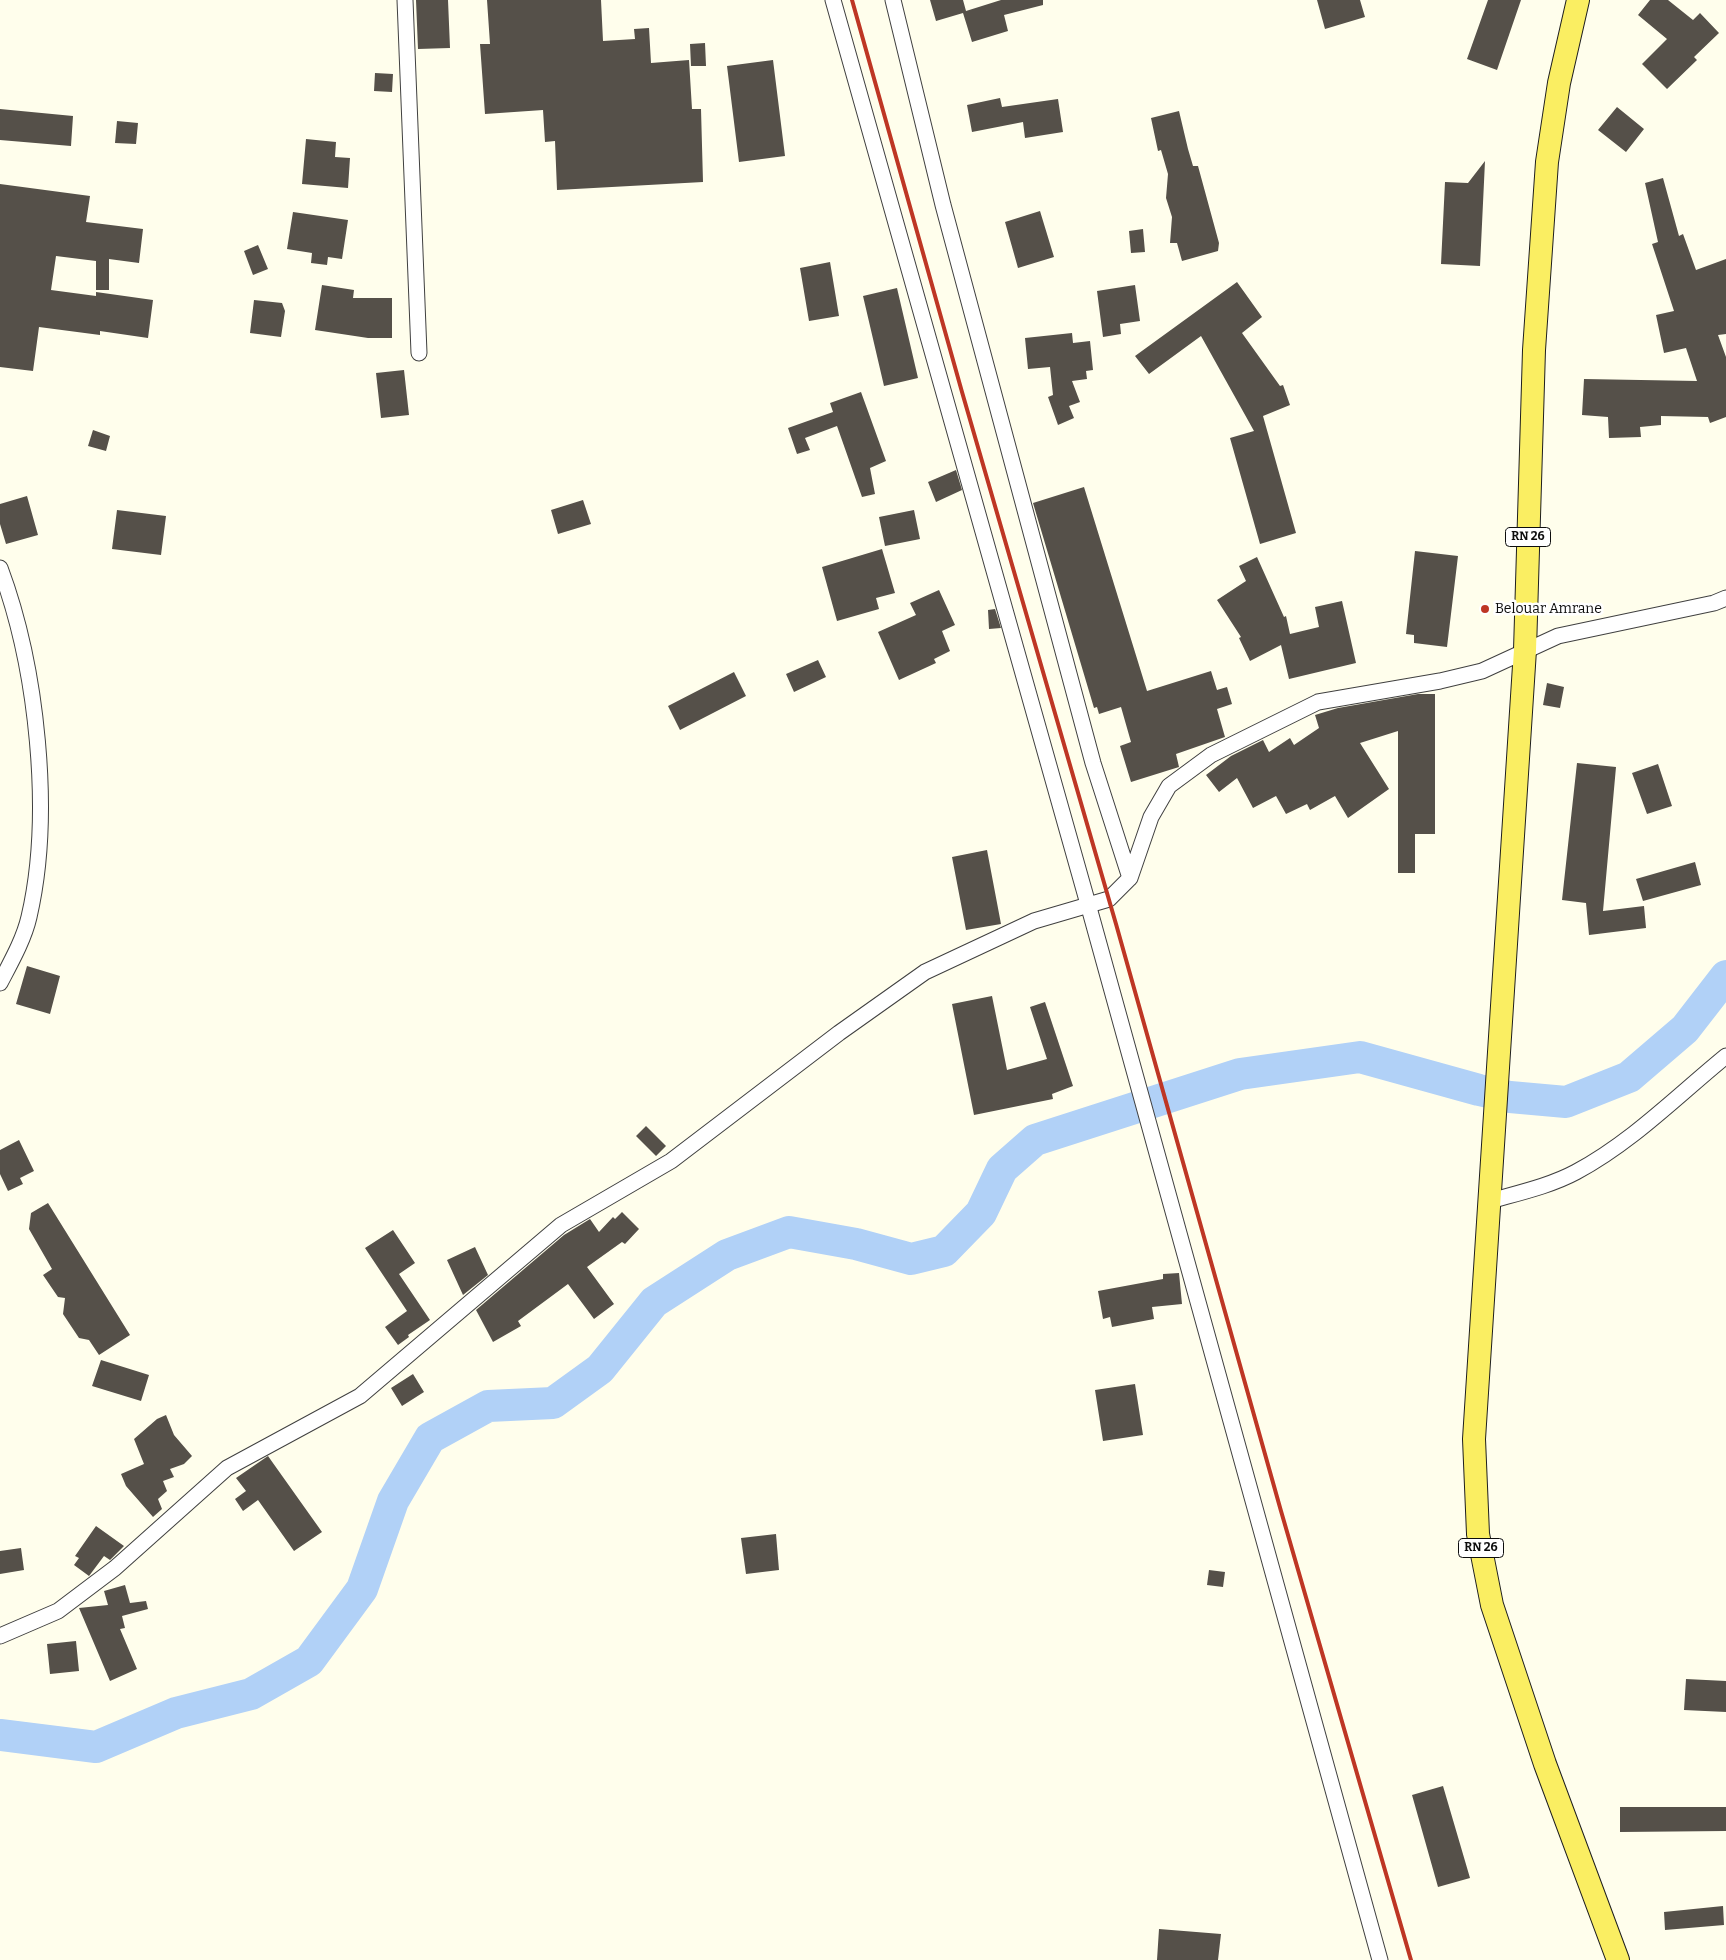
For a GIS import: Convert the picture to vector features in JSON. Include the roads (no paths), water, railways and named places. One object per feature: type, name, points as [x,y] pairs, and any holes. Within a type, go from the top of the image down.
[{"type":"main road","name":"RN 26","points":[[1578,0],[1559,83],[1547,162],[1534,350],[1525,650],[1499,1077],[1474,1439],[1478,1534],[1492,1605],[1514,1676],[1618,1960]]},
{"type":"street","points":[[405,0],[419,353]]},
{"type":"street","points":[[832,0],[1088,904],[1380,1960]]},
{"type":"street","points":[[893,0],[946,214],[1090,754],[1130,878]]},
{"type":"street","points":[[0,568],[9,593],[35,707],[41,838],[29,918],[12,960],[0,983]]},
{"type":"street","points":[[0,1636],[58,1611],[115,1568],[227,1468],[360,1396],[561,1225],[671,1161],[839,1033],[925,972],[1034,921],[1109,899],[1130,878],[1151,817],[1169,786],[1211,755],[1318,702],[1440,681],[1482,671],[1558,636],[1714,603],[1726,598]]},
{"type":"street","points":[[1490,1200],[1529,1190],[1574,1173],[1615,1149],[1726,1056]]},
{"type":"waterway","points":[[0,1735],[96,1747],[176,1713],[251,1694],[309,1661],[362,1589],[393,1501],[430,1438],[488,1406],[553,1403],[600,1369],[654,1302],[727,1255],[789,1232],[856,1244],[911,1259],[944,1251],[981,1213],[1002,1169],[1035,1140],[1240,1074],[1360,1057],[1510,1097],[1566,1102],[1629,1077],[1685,1029],[1726,976]]},
{"type":"railway","points":[[852,0],[962,392],[1116,924],[1281,1511],[1411,1960]]},
{"type":"place","name":"Belouar Amrane","points":[[1485,609]]}]
